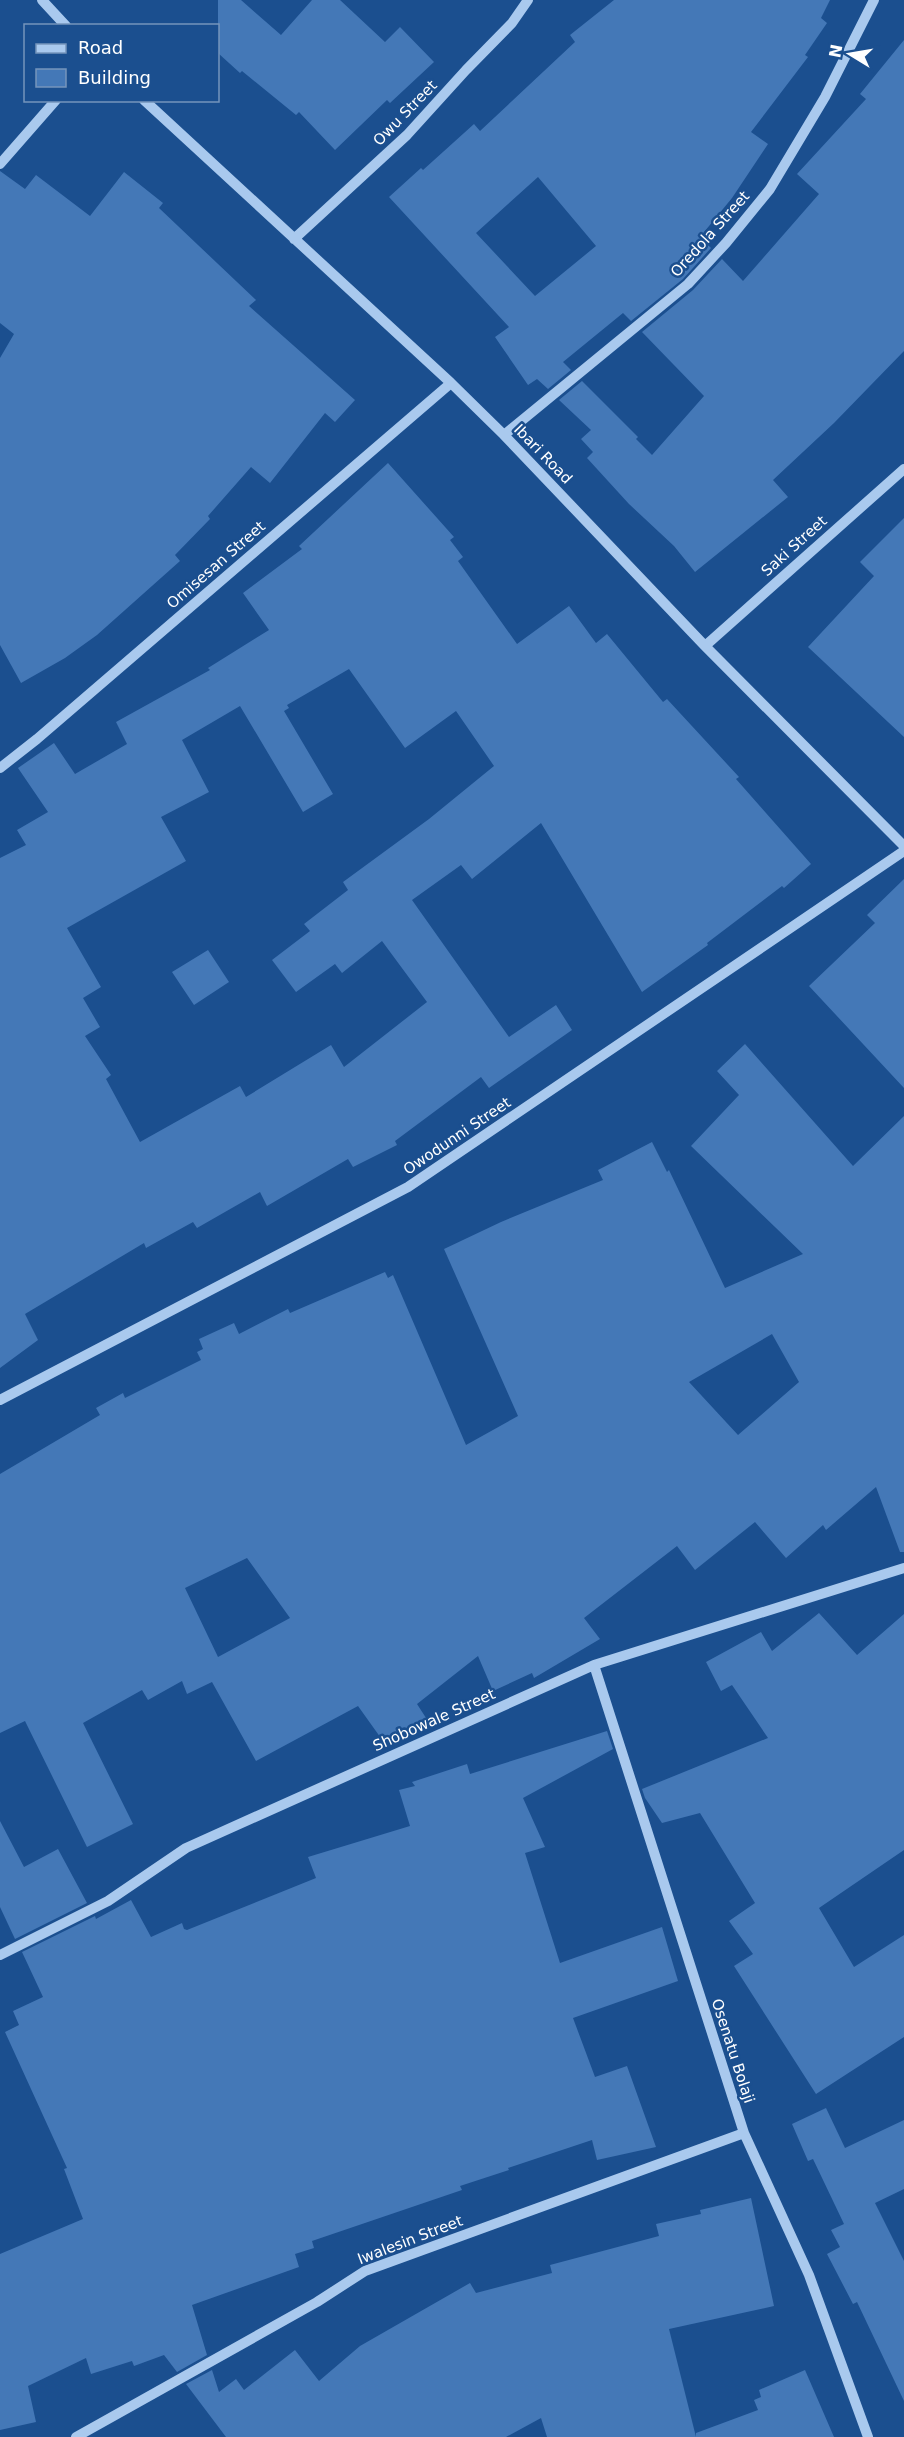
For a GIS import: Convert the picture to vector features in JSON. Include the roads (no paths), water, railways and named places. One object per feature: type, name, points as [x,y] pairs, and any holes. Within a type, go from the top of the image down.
[{"type":"street","points":[[42,0],[64,24]]},
{"type":"street","name":"Owu Street","points":[[294,239],[407,135],[512,23],[528,0]]},
{"type":"street","name":"Oredola Street","points":[[504,435],[688,284],[726,243],[770,189],[825,97],[874,0]]},
{"type":"street","points":[[0,164],[54,102]]},
{"type":"street","name":"Ibari Road","points":[[146,102],[451,383],[504,435],[705,646],[904,846]]},
{"type":"street","name":"Omisesan Street","points":[[0,768],[451,383]]},
{"type":"street","name":"Saki Street","points":[[705,646],[904,469]]},
{"type":"street","name":"Owodunni Street","points":[[0,1400],[408,1187],[904,851]]},
{"type":"street","name":"Shobowale Street","points":[[0,1955],[108,1901],[186,1848],[594,1665],[904,1568]]},
{"type":"street","name":"Osenatu Bolaji","points":[[594,1665],[744,2133],[809,2275],[868,2437]]},
{"type":"street","name":"Iwalesin Street","points":[[76,2437],[318,2302],[365,2271],[744,2133]]}]
